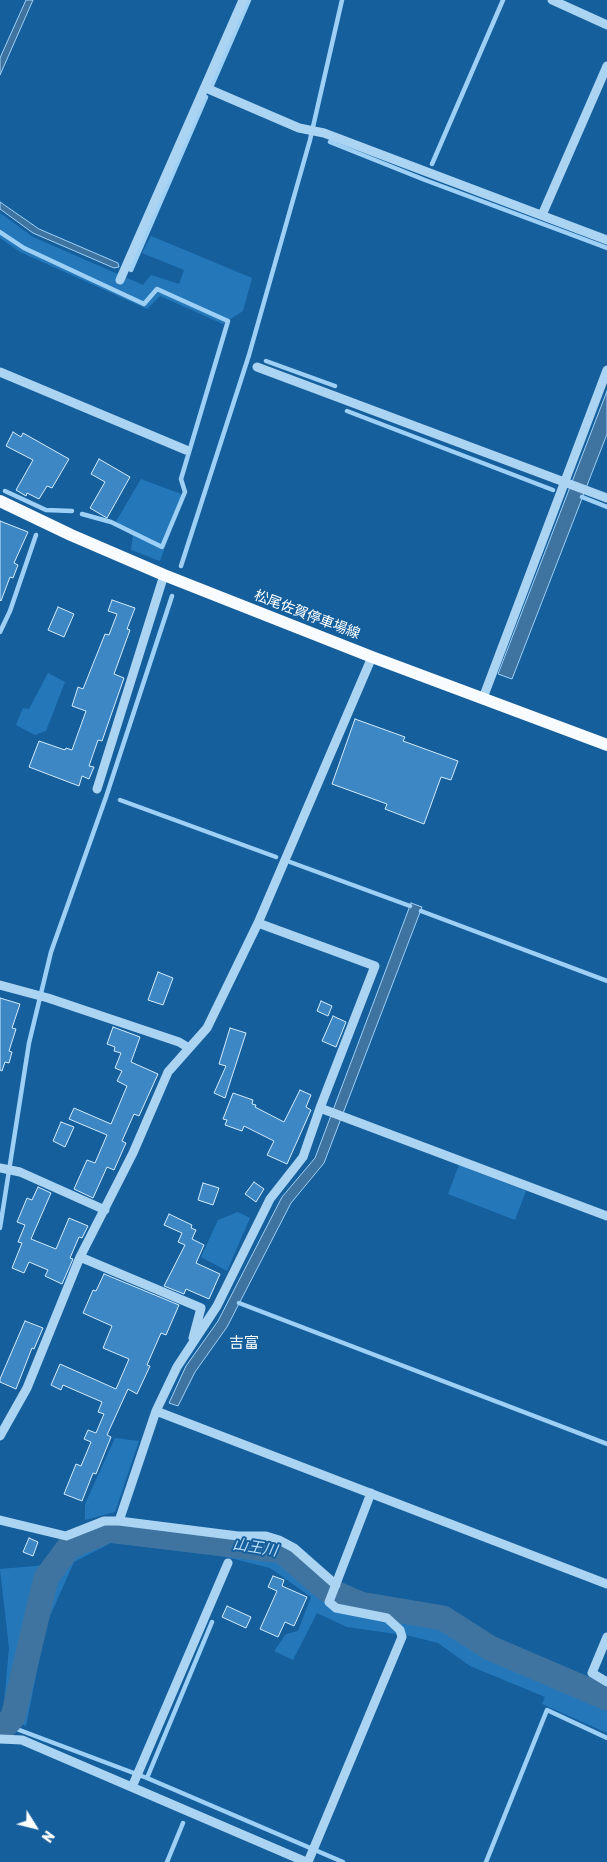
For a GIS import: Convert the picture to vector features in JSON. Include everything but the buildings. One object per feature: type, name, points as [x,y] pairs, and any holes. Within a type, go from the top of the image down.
[{"type":"main road","name":"松尾佐賀停車場線","points":[[0,501],[71,535],[164,575],[607,746]]},
{"type":"street","points":[[120,280],[206,88],[243,0]]},
{"type":"street","points":[[552,0],[607,25]]},
{"type":"street","points":[[542,215],[607,66]]},
{"type":"street","points":[[206,88],[298,128],[324,133],[607,240]]},
{"type":"street","points":[[258,367],[607,498]]},
{"type":"street","points":[[483,698],[607,370]]},
{"type":"street","points":[[0,372],[186,450]]},
{"type":"street","points":[[98,789],[164,575]]},
{"type":"street","points":[[0,1436],[27,1388],[80,1257],[133,1153],[168,1072],[207,1028],[258,923],[372,656]]},
{"type":"street","points":[[119,1521],[156,1411],[177,1367],[217,1306],[270,1200],[303,1157],[324,1109],[375,966],[258,923]]},
{"type":"street","points":[[0,985],[48,998],[179,1042],[189,1048]]},
{"type":"street","points":[[324,1109],[607,1216]]},
{"type":"street","points":[[0,1168],[20,1172],[104,1210]]},
{"type":"street","points":[[80,1257],[201,1308],[190,1346]]},
{"type":"street","points":[[156,1411],[607,1584]]},
{"type":"street","points":[[0,1739],[22,1740],[307,1862],[402,1637],[400,1630],[386,1618],[336,1608],[330,1602],[371,1493]]},
{"type":"street","points":[[0,1520],[66,1536],[104,1521],[119,1521],[238,1536],[266,1536],[294,1548],[336,1585]]},
{"type":"street","points":[[132,1787],[228,1563]]},
{"type":"street","points":[[607,1637],[592,1673],[607,1682]]},
{"type":"shaded area","points":[[26,0],[33,0],[0,75],[0,58]]},
{"type":"shaded area","points":[[0,202],[39,229],[118,263],[119,267],[114,268],[33,233],[0,209]]},
{"type":"shaded area","points":[[0,213],[33,237],[143,285],[151,275],[179,284],[184,270],[142,253],[151,236],[252,278],[243,311],[223,324],[160,296],[147,309],[20,252],[0,238]]},
{"type":"shaded area","points":[[607,391],[607,434],[512,679],[498,674]]},
{"type":"shaded area","points":[[141,479],[184,495],[160,561],[131,550],[133,536],[115,523]]},
{"type":"shaded area","points":[[48,673],[65,682],[46,731],[35,735],[16,725],[23,708],[29,709]]},
{"type":"shaded area","points":[[411,903],[422,907],[324,1163],[291,1203],[227,1327],[195,1372],[178,1406],[169,1403],[186,1366],[218,1321],[282,1197],[315,1158]]},
{"type":"shaded area","points":[[459,1165],[526,1191],[515,1220],[448,1194]]},
{"type":"shaded area","points":[[238,1212],[250,1218],[227,1271],[201,1257],[218,1220]]},
{"type":"shaded area","points":[[115,1438],[139,1441],[115,1512],[85,1520],[85,1504]]},
{"type":"shaded area","points":[[109,1535],[280,1554],[318,1589],[340,1604],[444,1624],[487,1652],[607,1705],[607,1733],[542,1704],[545,1697],[470,1666],[438,1643],[410,1636],[347,1627],[317,1613],[293,1660],[274,1651],[286,1634],[298,1631],[311,1597],[270,1568],[222,1556],[111,1543],[74,1562],[46,1625],[26,1726],[17,1722],[47,1597],[69,1554]]},
{"type":"shaded area","points":[[46,1565],[26,1618],[10,1711],[3,1715],[9,1648],[0,1569]]},
{"type":"waterway","points":[[212,85],[249,0]]},
{"type":"waterway","points":[[181,566],[249,355],[310,140],[342,0]]},
{"type":"waterway","points":[[432,164],[503,0]]},
{"type":"waterway","points":[[131,270],[206,97]]},
{"type":"waterway","points":[[330,142],[425,180],[607,248]]},
{"type":"waterway","points":[[0,232],[24,248],[144,304],[157,289],[228,321],[181,479],[185,492],[162,547],[111,522],[82,514]]},
{"type":"waterway","points":[[266,361],[335,386]]},
{"type":"waterway","points":[[347,411],[553,490]]},
{"type":"waterway","points":[[5,491],[46,510],[72,511]]},
{"type":"waterway","points":[[582,497],[607,507]]},
{"type":"waterway","points":[[0,632],[10,611],[36,535]]},
{"type":"waterway","points":[[0,1228],[29,1043],[51,952],[106,797],[172,596]]},
{"type":"waterway","points":[[120,800],[276,857]]},
{"type":"waterway","points":[[290,862],[410,906]]},
{"type":"waterway","points":[[421,911],[607,981]]},
{"type":"waterway","points":[[239,1303],[607,1444]]},
{"type":"waterway","name":"山王川","points":[[0,1725],[6,1725],[13,1717],[46,1578],[69,1547],[109,1530],[282,1551],[326,1589],[360,1604],[443,1618],[490,1648],[607,1698]]},
{"type":"waterway","points":[[147,1778],[212,1622]]},
{"type":"waterway","points":[[486,1862],[547,1710],[607,1738]]},
{"type":"waterway","points":[[6,1725],[147,1778],[343,1862]]},
{"type":"waterway","points":[[167,1862],[183,1823]]},
{"type":"district","name":"吉富","points":[[244,1344]]}]
